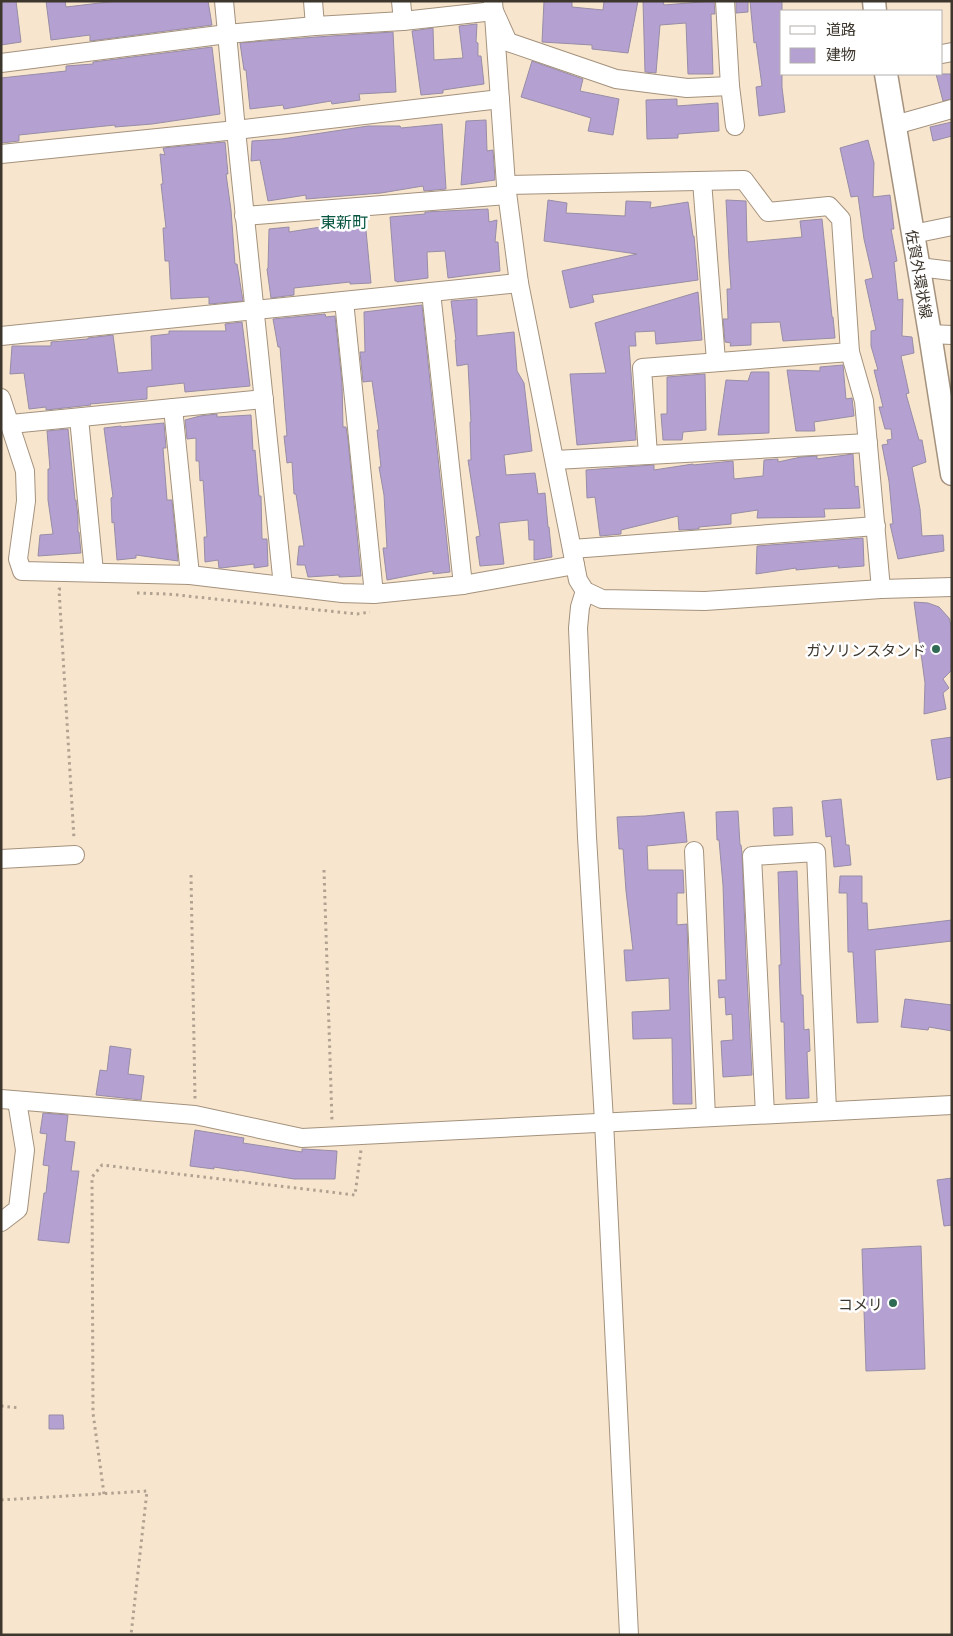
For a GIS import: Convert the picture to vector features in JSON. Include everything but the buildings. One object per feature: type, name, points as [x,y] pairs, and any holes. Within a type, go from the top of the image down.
[{"type":"main road","name":"佐賀外環状線","points":[[886,75],[919,267],[941,335],[952,474]]},
{"type":"street","points":[[224,1],[244,216],[283,586]]},
{"type":"street","points":[[313,1],[315,26]]},
{"type":"street","points":[[402,1],[403,21]]},
{"type":"street","points":[[725,1],[730,86],[735,126]]},
{"type":"street","points":[[1,63],[227,34],[403,21],[493,6]]},
{"type":"street","points":[[493,6],[508,42],[616,79],[686,88],[730,86]]},
{"type":"street","points":[[493,6],[507,190],[519,283],[578,580],[585,591],[602,599],[705,600],[952,587]]},
{"type":"street","points":[[1,154],[236,130],[500,99]]},
{"type":"street","points":[[895,125],[952,109]]},
{"type":"street","points":[[244,216],[507,190],[744,180],[768,212],[829,206],[841,220],[850,352],[864,401],[882,590]]},
{"type":"street","points":[[702,181],[716,362]]},
{"type":"street","points":[[913,234],[952,226]]},
{"type":"street","points":[[919,267],[952,271]]},
{"type":"street","points":[[1,336],[519,283]]},
{"type":"street","points":[[431,292],[463,585]]},
{"type":"street","points":[[344,301],[375,603]]},
{"type":"street","points":[[648,455],[642,368],[850,352]]},
{"type":"street","points":[[1,398],[25,471],[26,500],[18,559],[22,571],[190,576],[342,594],[375,603],[463,585],[574,557],[876,526]]},
{"type":"street","points":[[11,424],[264,399]]},
{"type":"street","points":[[173,408],[190,576]]},
{"type":"street","points":[[80,418],[94,572]]},
{"type":"street","points":[[555,460],[868,443]]},
{"type":"street","points":[[585,591],[580,607],[578,628],[587,837],[604,1122],[629,1635]]},
{"type":"street","points":[[694,851],[706,1117]]},
{"type":"street","points":[[765,1114],[752,856],[816,852],[827,1111]]},
{"type":"street","points":[[1,859],[75,855]]},
{"type":"street","points":[[1,1222],[18,1208],[25,1150],[9,1100],[195,1115],[302,1138],[952,1105]]},
{"type":"path","points":[[69,590],[59,589],[75,855]]},
{"type":"path","points":[[128,592],[168,594],[357,614],[375,603]]},
{"type":"path","points":[[324,870],[333,1136]]},
{"type":"path","points":[[191,875],[195,1115]]},
{"type":"path","points":[[104,1494],[94,1413],[92,1177],[102,1165],[355,1195],[363,1135]]},
{"type":"path","points":[[1,1406],[20,1408]]},
{"type":"path","points":[[1,1500],[147,1492],[132,1635]]},
{"type":"place","name":"ガソリンスタンド","points":[[936,649]]},
{"type":"place","name":"コメリ","points":[[893,1303]]},
{"type":"district","name":"東新町","points":[[344,221]]}]
